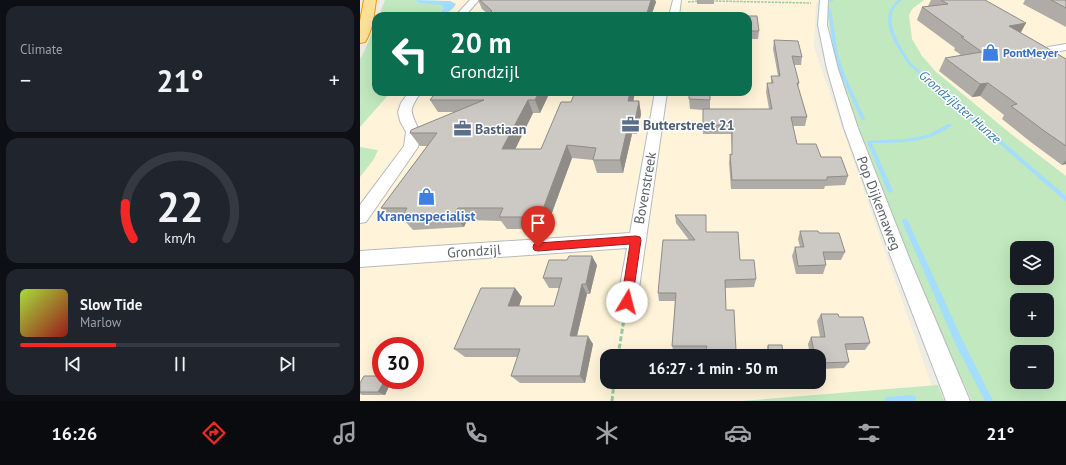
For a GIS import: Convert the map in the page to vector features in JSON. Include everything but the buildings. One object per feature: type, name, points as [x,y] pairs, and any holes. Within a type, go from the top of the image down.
[{"type":"highway","points":[[366,24],[370,0]]},
{"type":"highway","points":[[374,12],[381,0]]},
{"type":"highway","points":[[360,39],[372,14]]},
{"type":"street","points":[[464,12],[475,0]]},
{"type":"street","points":[[675,12],[676,1]]},
{"type":"street","name":"Pop Dijkemaweg","points":[[823,2],[821,12],[829,59],[863,164],[958,401]]},
{"type":"street","points":[[1066,47],[1052,49],[1046,53],[1050,60],[1066,70]]},
{"type":"street","points":[[360,217],[411,148],[413,132],[406,120],[404,108],[406,102],[411,96]]},
{"type":"street","name":"Bovenstreek","points":[[627,302],[660,96]]},
{"type":"street","name":"Grondzijl","points":[[360,259],[636,240]]},
{"type":"path","points":[[676,1],[742,0],[823,2]]},
{"type":"path","points":[[619,349],[627,302]]},
{"type":"path","points":[[612,401],[613,389]]},
{"type":"shaded area","points":[[433,0],[819,0],[816,4],[814,47],[937,401],[360,401],[360,121],[378,96],[752,96],[752,12],[439,12],[442,7]]},
{"type":"shaded area","points":[[924,0],[1066,0],[1066,176],[1011,134],[936,72],[922,56],[912,39],[909,15],[912,9]]},
{"type":"green space","points":[[385,0],[414,0],[420,3],[439,4],[445,6],[440,12],[380,12]]},
{"type":"green space","points":[[829,0],[924,0],[912,9],[909,15],[912,39],[922,56],[936,72],[1011,134],[1066,176],[1066,401],[972,401],[932,315],[873,168],[837,70],[826,8]]},
{"type":"green space","points":[[372,33],[372,96],[387,96],[360,127],[360,59]]},
{"type":"green space","points":[[360,147],[378,150],[374,159],[360,177]]},
{"type":"green space","points":[[938,385],[944,401],[741,401]]},
{"type":"water","points":[[414,0],[450,1],[456,4],[448,12],[440,12],[444,8],[442,5],[420,3]]},
{"type":"waterway","name":"Grondzijlster Hunze","points":[[900,0],[893,7],[890,15],[890,23],[895,40],[910,64],[1066,199]]},
{"type":"waterway","points":[[829,9],[836,55],[842,73],[863,119]]},
{"type":"waterway","points":[[890,191],[869,142],[905,141],[929,136],[950,125]]},
{"type":"waterway","points":[[905,221],[958,340],[989,401]]},
{"type":"waterway","points":[[888,401],[912,399]]},
{"type":"place","name":"PontMeyer","points":[[990,52]]},
{"type":"place","name":"Butterstreet 21","points":[[630,125]]},
{"type":"place","name":"Bastiaan","points":[[462,129]]},
{"type":"place","name":"Kranenspecialist","points":[[426,196]]},
{"type":"route","points":[[538,247],[636,240],[627,302]]}]
